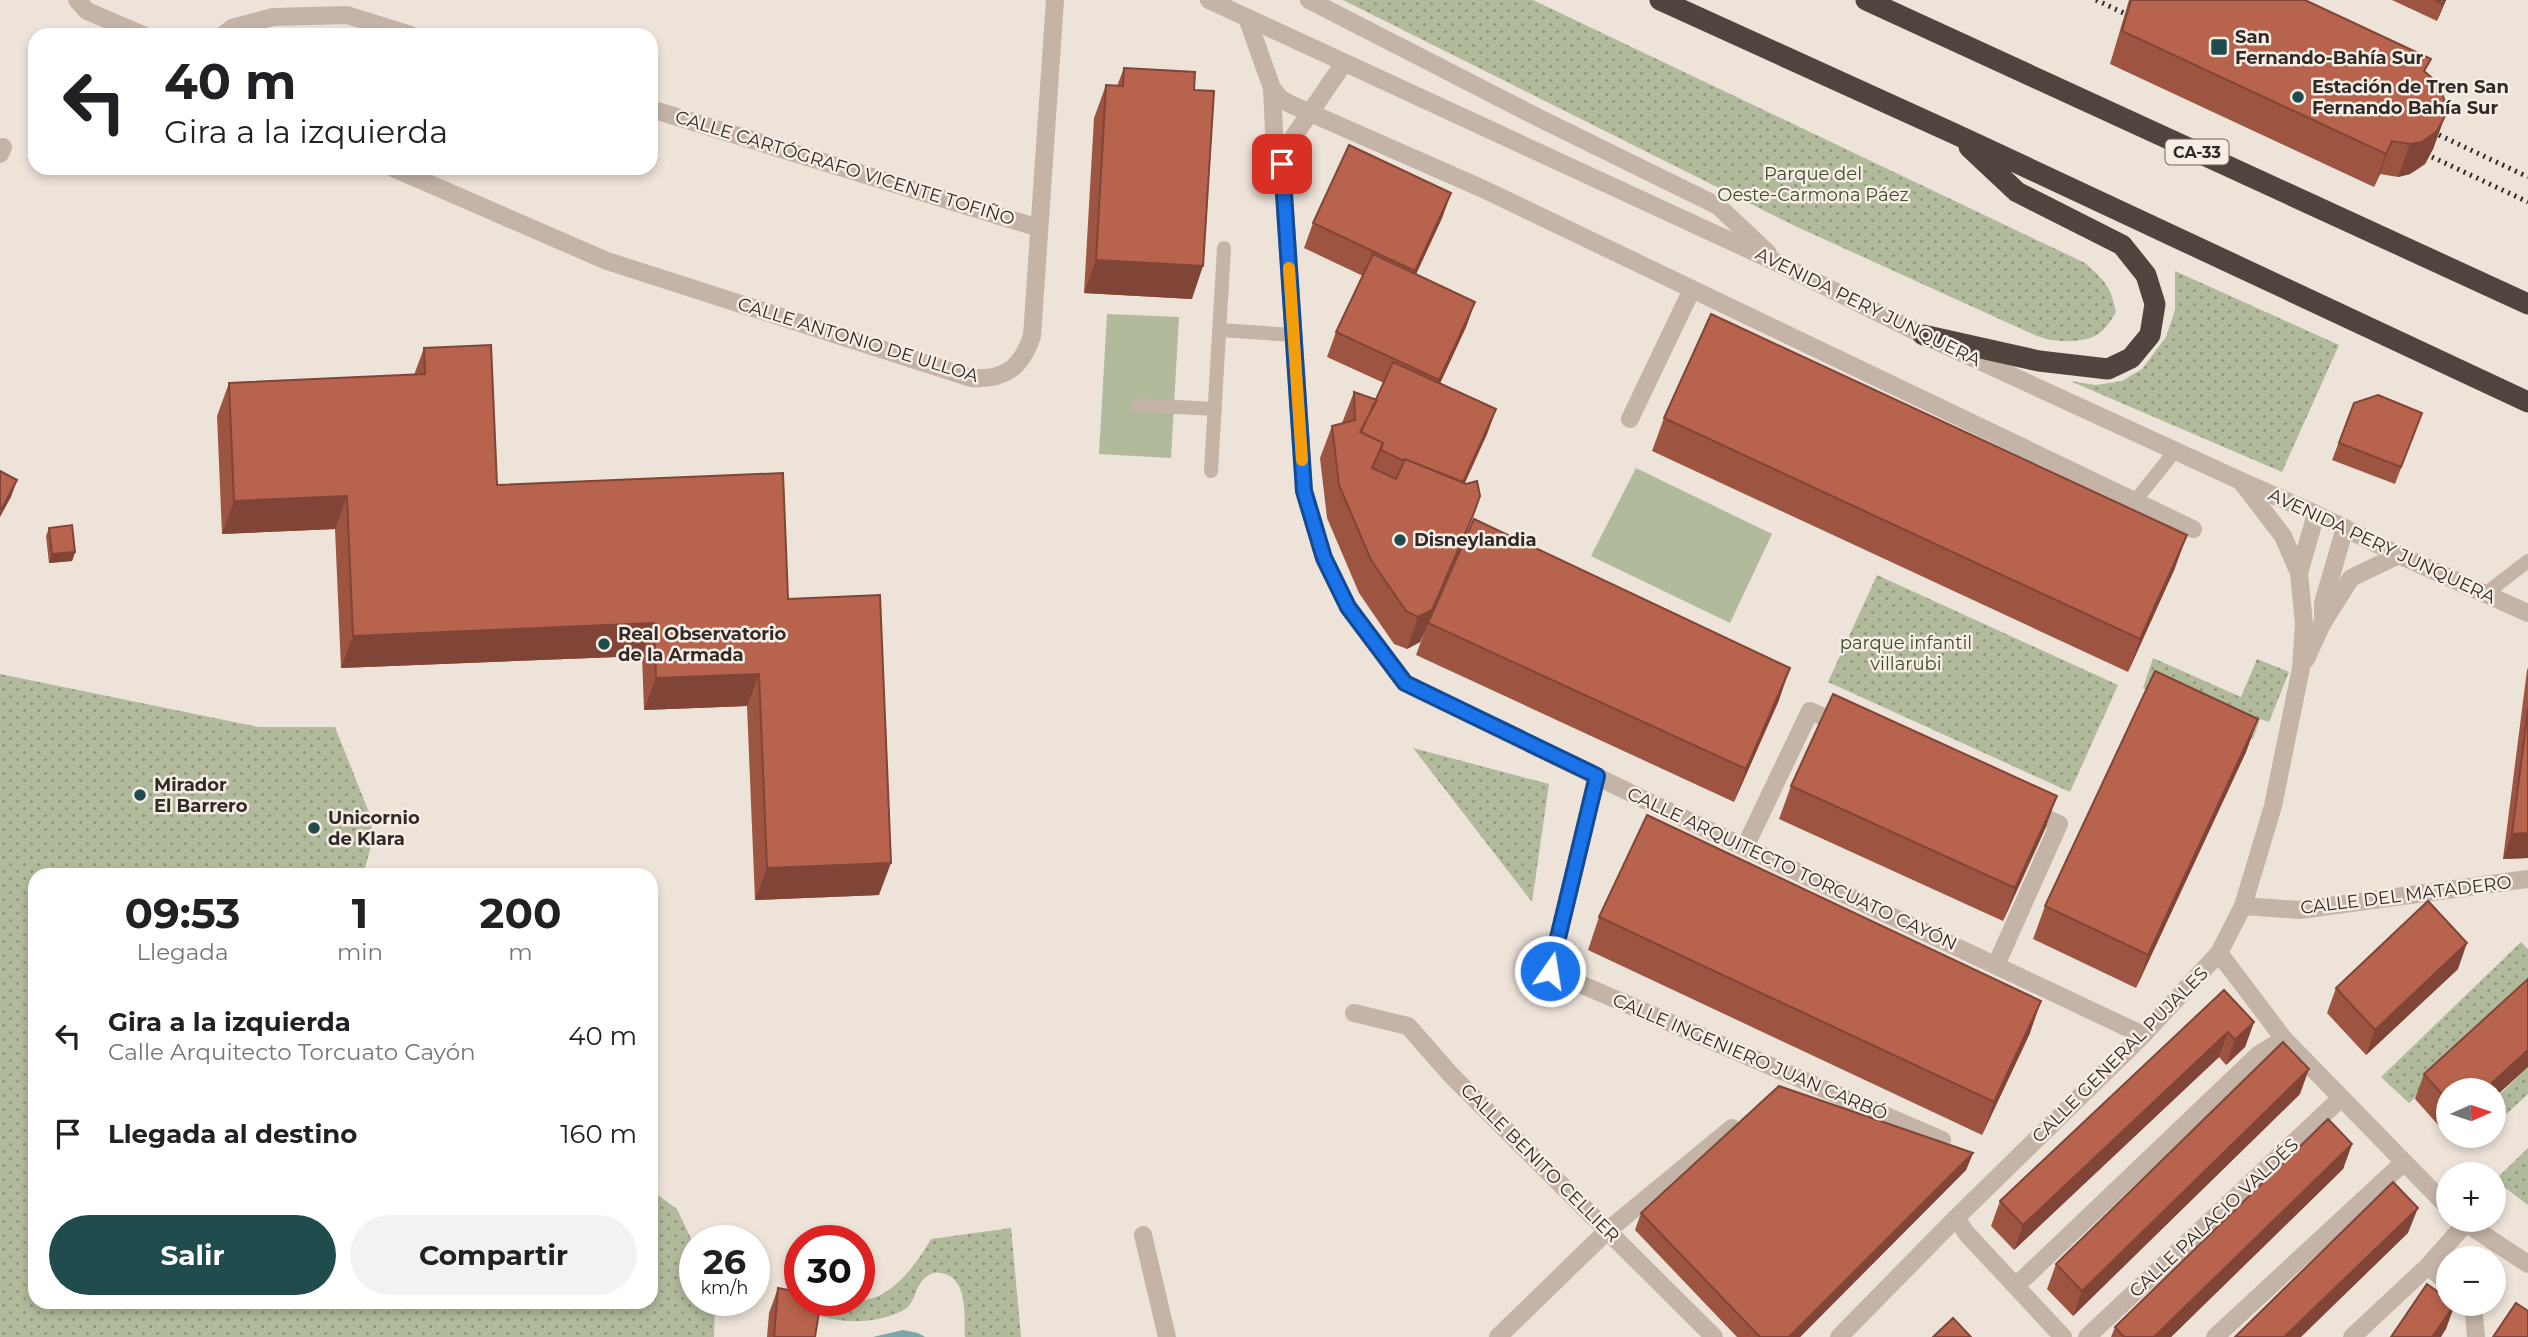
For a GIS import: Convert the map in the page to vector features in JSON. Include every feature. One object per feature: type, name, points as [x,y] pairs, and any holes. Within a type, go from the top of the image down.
[{"type":"highway","points":[[1660,0],[1955,134],[2528,402]]},
{"type":"highway","name":"CA-33","points":[[1866,0],[2528,304]]},
{"type":"highway","points":[[1923,335],[2039,361],[2108,369],[2131,358],[2150,335],[2155,304],[2146,275],[2122,245],[2017,192],[1955,134]]},
{"type":"street","points":[[77,0],[87,11],[127,28]]},
{"type":"street","name":"CALLE ANTONIO DE ULLOA","points":[[409,175],[607,261],[971,378],[988,379],[1017,365],[1027,351],[1032,336],[1055,0]]},
{"type":"street","name":"AVENIDA PERY JUNQUERA","points":[[1209,0],[1778,263],[1923,335],[2528,613]]},
{"type":"street","points":[[1309,0],[1539,118],[1718,205],[1778,263]]},
{"type":"street","points":[[232,28],[273,17],[347,15],[389,28]]},
{"type":"street","name":"CALLE ARQUITECTO TORCUATO CAYÓN","points":[[1247,18],[1272,88],[1275,153],[1282,164],[1304,491],[1324,558],[1348,607],[1405,683],[2143,1035]]},
{"type":"street","points":[[1282,164],[1292,139],[1343,62]]},
{"type":"street","points":[[1272,88],[1290,104],[1481,188],[2193,529]]},
{"type":"street","name":"CALLE CARTÓGRAFO VICENTE TOFIÑO","points":[[658,111],[1039,228]]},
{"type":"street","points":[[1630,419],[1692,289]]},
{"type":"street","points":[[2241,481],[2283,536],[2299,573],[2304,624],[2301,668]]},
{"type":"street","points":[[2299,573],[2316,514]]},
{"type":"street","points":[[2322,624],[2323,603],[2345,528]]},
{"type":"street","points":[[2301,668],[2322,624],[2351,578],[2399,555]]},
{"type":"street","name":"CALLE GENERAL PUJALES","points":[[1839,1337],[1955,1218],[2143,1035],[2219,953],[2243,906],[2273,806],[2301,668]]},
{"type":"street","points":[[1745,847],[1810,711],[1860,733]]},
{"type":"street","name":"CALLE INGENIERO JUAN CARBÓ","points":[[1597,776],[1550,971],[1942,1140]]},
{"type":"street","points":[[1996,965],[2059,824],[2010,802]]},
{"type":"street","name":"CALLE DEL MATADERO","points":[[2243,906],[2300,910],[2528,879]]},
{"type":"street","points":[[2219,953],[2284,1039],[2436,1195]]},
{"type":"street","name":"CALLE BENITO CELLIER","points":[[1354,1013],[1408,1026],[1451,1075],[1714,1337]]},
{"type":"street","points":[[2017,1285],[2258,1055],[2284,1039]]},
{"type":"street","name":"CALLE PALACIO VALDÉS","points":[[2087,1337],[2340,1099]]},
{"type":"street","points":[[1497,1337],[1607,1231],[1732,1128]]},
{"type":"street","points":[[2215,1337],[2403,1163]]},
{"type":"street","points":[[1955,1218],[2063,1337]]},
{"type":"street","points":[[2351,1337],[2428,1266],[2455,1232]]},
{"type":"street","points":[[2478,1232],[2528,1264]]},
{"type":"street","points":[[1143,1235],[1167,1337]]},
{"type":"street","points":[[2428,1266],[2436,1273]]},
{"type":"street","points":[[2474,1316],[2476,1337]]},
{"type":"lane","points":[[1211,471],[1224,248]]},
{"type":"lane","points":[[1220,330],[1293,335]]},
{"type":"lane","points":[[1138,405],[1215,409]]},
{"type":"lane","points":[[2135,501],[2175,451]]},
{"type":"lane","points":[[2485,594],[2528,561]]},
{"type":"green space","name":"Parque del Oeste-Carmona Páez","points":[[1343,0],[1533,0],[2085,263],[2106,284],[2116,312],[2104,329],[2092,337],[2068,341],[2037,336],[1795,226]]},
{"type":"green space","points":[[2175,271],[2339,345],[2282,472],[2070,381],[2096,385],[2122,381],[2142,369],[2166,337],[2175,310]]},
{"type":"green space","points":[[1107,314],[1179,317],[1171,458],[1099,454]]},
{"type":"green space","points":[[1636,468],[1772,534],[1730,623],[1591,556]]},
{"type":"green space","name":"parque infantil villarubi","points":[[1877,575],[2118,685],[2070,792],[1828,682]]},
{"type":"green space","points":[[2153,658],[2241,697],[2257,659],[2289,672],[2269,722],[2260,719],[2253,739],[2143,688]]},
{"type":"green space","points":[[0,674],[258,727],[335,727],[370,815],[373,839],[365,868],[28,868],[28,1309],[658,1309],[658,1195],[677,1209],[685,1225],[679,1225],[679,1316],[715,1316],[714,1337],[0,1337]]},
{"type":"green space","points":[[1413,748],[1549,784],[1532,902]]},
{"type":"green space","points":[[2521,942],[2528,949],[2528,995],[2409,1103],[2381,1077]]},
{"type":"green space","points":[[2528,1067],[2528,1094],[2506,1114],[2506,1088]]},
{"type":"green space","points":[[2528,1148],[2528,1205],[2506,1188],[2506,1169]]},
{"type":"green space","points":[[1011,1228],[1021,1337],[965,1337],[961,1290],[950,1276],[938,1273],[926,1277],[909,1305],[891,1316],[858,1321],[822,1316],[875,1316],[875,1297],[899,1282],[931,1239]]},
{"type":"water","points":[[903,1330],[925,1337],[873,1337]]},
{"type":"building","name":"Estación de Tren San Fernando Bahía Sur","points":[[2131,0],[2305,0],[2431,59],[2424,71],[2438,83],[2444,99],[2445,116],[2437,131],[2422,142],[2410,144],[2392,141],[2386,154],[2122,31]]},
{"type":"building","points":[[1124,68],[1195,72],[1194,90],[1214,91],[1203,266],[1096,260],[1106,85],[1123,86]]},
{"type":"building","points":[[1349,145],[1451,193],[1415,271],[1313,223]]},
{"type":"building","points":[[1373,254],[1475,302],[1439,380],[1336,332]]},
{"type":"building","points":[[1711,314],[2187,535],[2140,639],[1664,418]]},
{"type":"building","name":"Real Observatorio de la Armada","points":[[491,345],[497,485],[783,473],[788,599],[880,595],[891,863],[767,868],[759,674],[656,678],[654,623],[353,636],[347,496],[234,501],[229,383],[425,374],[424,348]]},
{"type":"building","points":[[1393,362],[1496,409],[1463,482],[1381,450],[1383,443],[1361,432]]},
{"type":"building","name":"Disneylandia","points":[[1354,392],[1377,400],[1360,432],[1383,443],[1372,468],[1396,479],[1405,459],[1466,484],[1477,481],[1480,496],[1472,518],[1432,610],[1418,617],[1406,611],[1371,560],[1339,485],[1332,426],[1355,420]]},
{"type":"building","points":[[2378,395],[2422,413],[2401,467],[2339,443],[2354,403]]},
{"type":"building","points":[[0,471],[17,480],[1,510],[0,509]]},
{"type":"building","points":[[1474,519],[1790,668],[1746,769],[1428,623]]},
{"type":"building","points":[[72,525],[75,552],[52,554],[49,528]]},
{"type":"building","points":[[2155,671],[2258,719],[2148,955],[2045,906]]},
{"type":"building","points":[[1833,694],[2057,796],[2015,888],[1791,786]]},
{"type":"building","points":[[2528,709],[2528,833],[2512,834]]},
{"type":"building","points":[[1647,815],[2041,1001],[1994,1102],[1599,917]]},
{"type":"building","points":[[2428,901],[2467,943],[2375,1030],[2336,988]]},
{"type":"building","points":[[2528,979],[2528,1050],[2497,1078],[2436,1078],[2436,1088],[2424,1074]]},
{"type":"building","points":[[2224,990],[2254,1022],[2235,1040],[2228,1032],[2023,1225],[2000,1201]]},
{"type":"building","points":[[2283,1042],[2309,1069],[2082,1291],[2056,1264]]},
{"type":"building","points":[[1779,1086],[1973,1153],[1789,1337],[1760,1337],[1641,1213]]},
{"type":"building","points":[[2328,1119],[2352,1144],[2154,1337],[2124,1337],[2115,1327]]},
{"type":"building","points":[[2393,1182],[2418,1208],[2284,1337],[2235,1337]]},
{"type":"building","points":[[2427,1284],[2436,1290],[2436,1316],[2447,1316],[2432,1337],[2391,1337]]},
{"type":"building","points":[[778,1288],[784,1289],[784,1316],[818,1316],[815,1337],[774,1337]]},
{"type":"building","points":[[2516,1303],[2528,1311],[2528,1337],[2493,1337]]},
{"type":"building","points":[[1953,1318],[1971,1337],[1933,1337]]},
{"type":"railway","points":[[2096,0],[2143,22]]},
{"type":"railway","points":[[2420,126],[2528,177]]},
{"type":"railway","points":[[2413,148],[2528,202]]},
{"type":"slow traffic","points":[[1289,268],[1302,460]]},
{"type":"place","name":"San Fernando-Bahía Sur","points":[[2219,47]]},
{"type":"place","name":"Estación de Tren San Fernando Bahía Sur","points":[[2298,97]]},
{"type":"place","name":"Disneylandia","points":[[1400,540]]},
{"type":"place","name":"Real Observatorio de la Armada","points":[[604,644]]},
{"type":"place","name":"Mirador El Barrero","points":[[140,795]]},
{"type":"place","name":"Unicornio de Klara","points":[[314,828]]},
{"type":"route","points":[[1282,164],[1304,491],[1324,558],[1348,607],[1405,683],[1597,776],[1550,971]]}]
